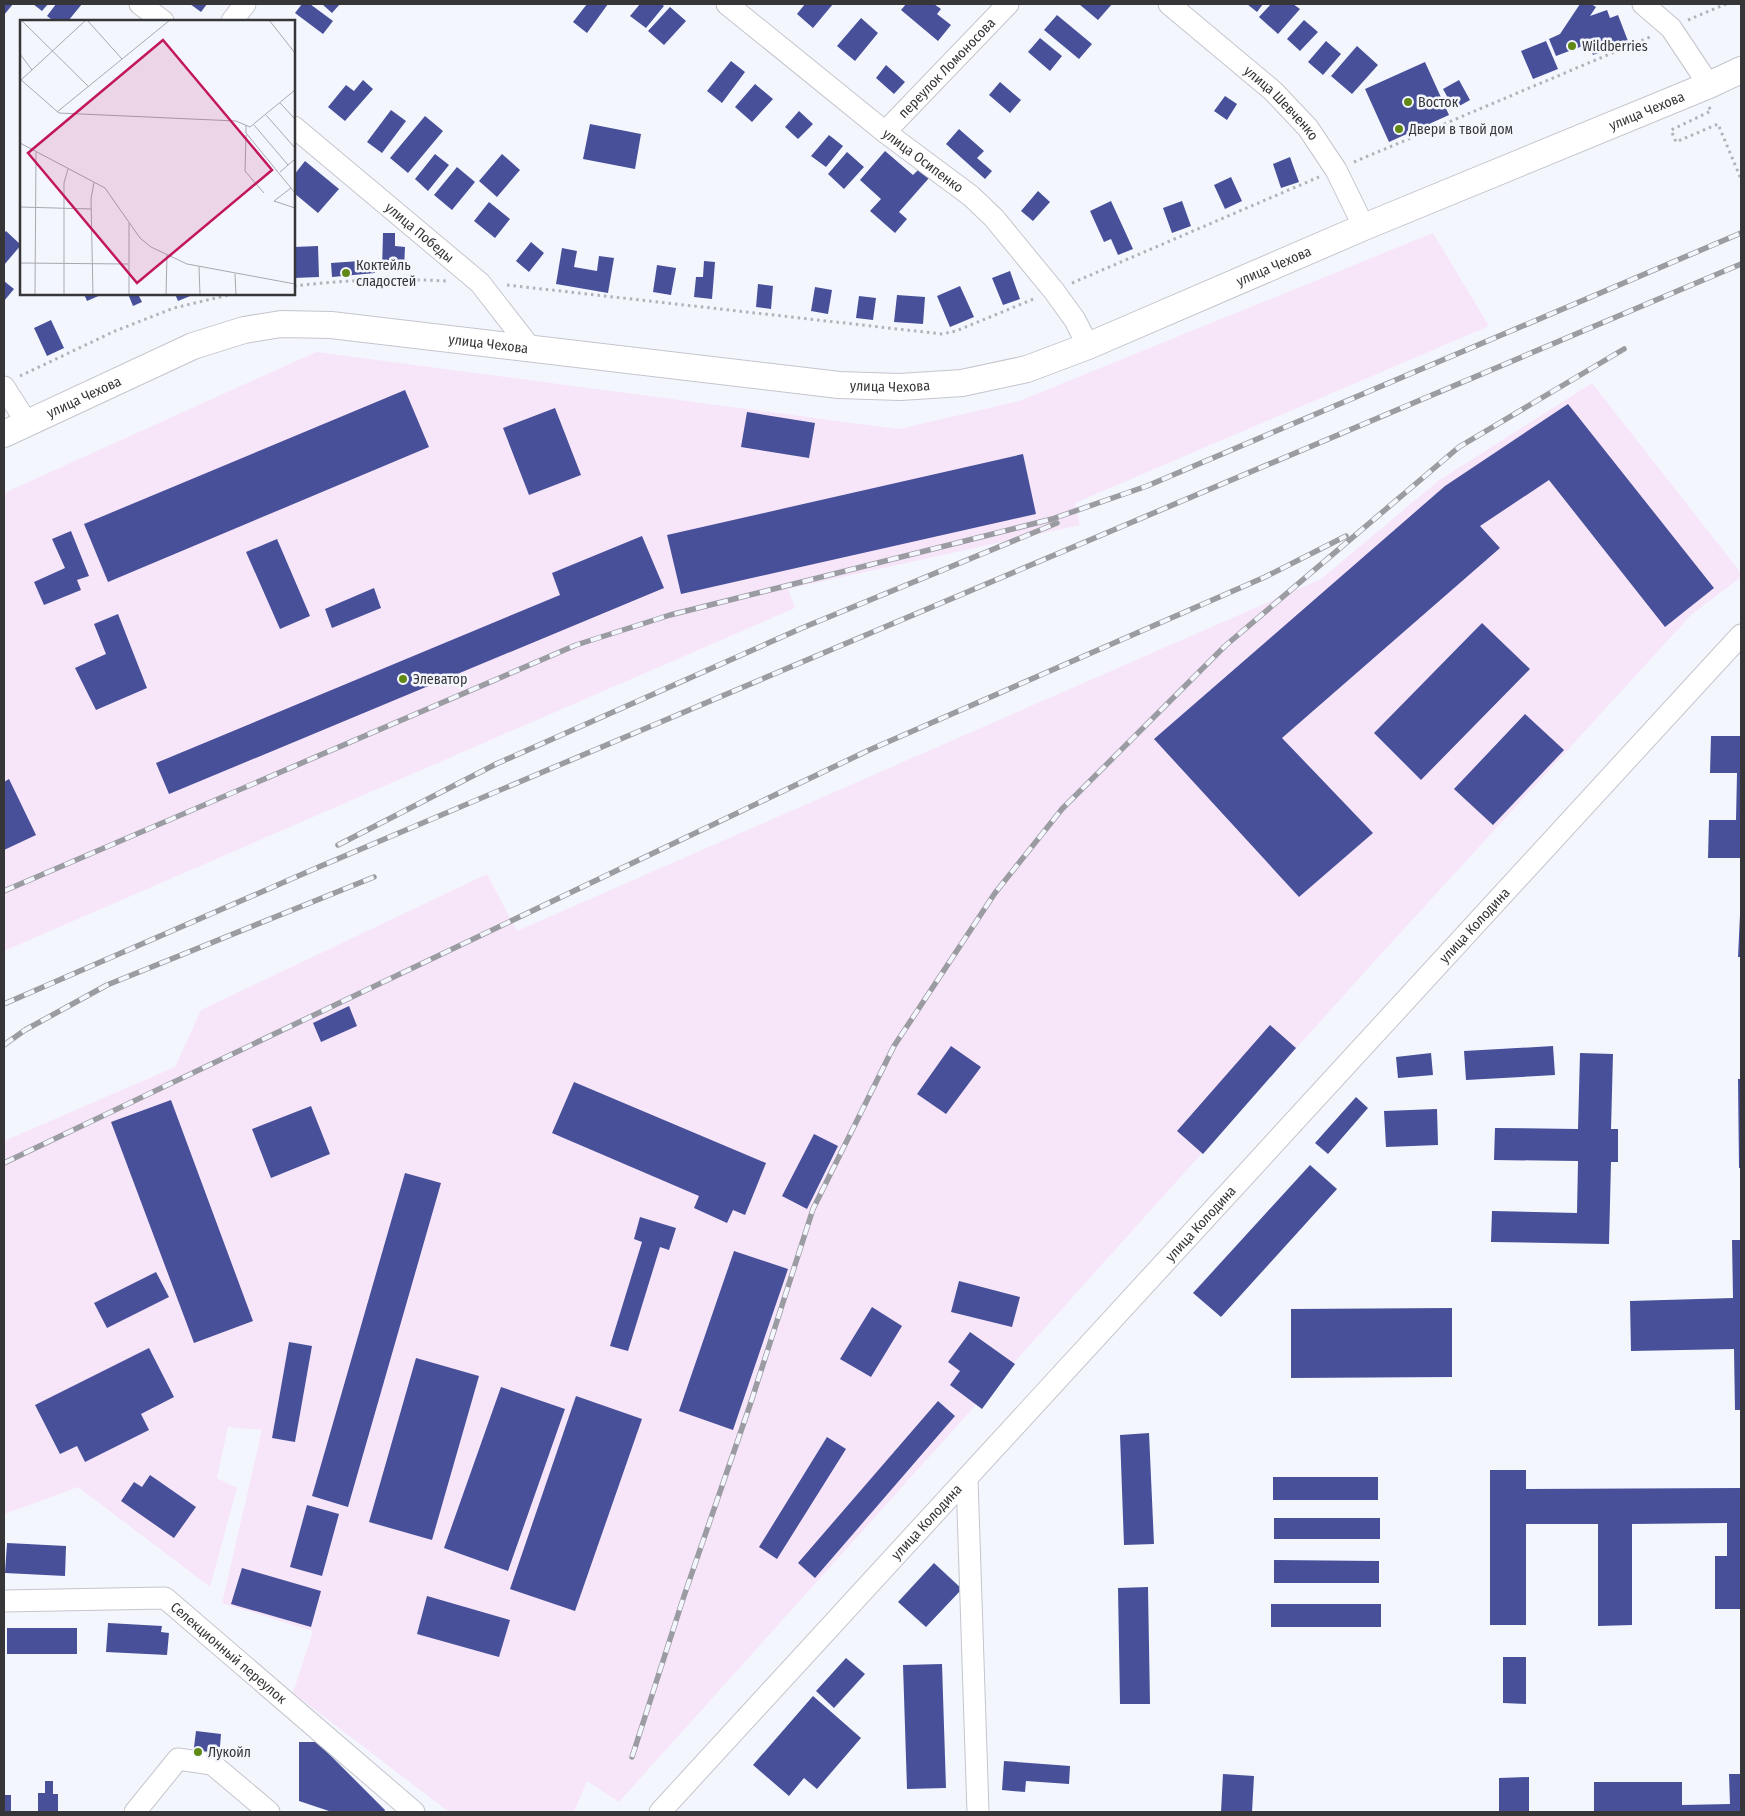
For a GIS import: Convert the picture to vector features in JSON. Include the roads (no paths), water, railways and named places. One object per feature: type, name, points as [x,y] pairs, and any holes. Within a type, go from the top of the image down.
[{"type":"main road","name":"улица Чехова","points":[[4,434],[192,346],[253,328],[281,324],[331,325],[839,385],[900,387],[962,383],[1027,368],[1088,346],[1741,70]]},
{"type":"street","points":[[140,4],[162,20]]},
{"type":"street","points":[[233,20],[245,4]]},
{"type":"street","name":"улица Осипенко","points":[[727,4],[885,132],[971,196],[994,218],[1054,291],[1075,320],[1088,346]]},
{"type":"street","name":"переулок Ломоносова","points":[[885,132],[1008,4]]},
{"type":"street","name":"улица Шевченко","points":[[1169,4],[1273,91],[1308,128],[1336,170],[1364,228]]},
{"type":"street","points":[[1642,4],[1671,28],[1709,85]]},
{"type":"street","name":"улица Победы","points":[[295,128],[480,282],[532,350]]},
{"type":"street","points":[[8,383],[27,423]]},
{"type":"street","name":"улица Колодина","points":[[660,1812],[1741,635]]},
{"type":"street","points":[[967,1479],[978,1812]]},
{"type":"street","name":"Селекционный переулок","points":[[4,1601],[165,1598],[414,1812]]},
{"type":"street","points":[[134,1812],[178,1759],[212,1764],[269,1812]]},
{"type":"railway","points":[[4,891],[576,645],[670,615],[1052,519],[1147,486],[1741,233]]},
{"type":"railway","points":[[4,1004],[321,866],[1741,264]]},
{"type":"railway","points":[[632,1757],[684,1596],[750,1405],[813,1209],[894,1046],[995,893],[1062,809],[1225,646],[1459,447],[1624,349]]},
{"type":"railway","points":[[338,845],[496,764],[802,628],[1057,523]]},
{"type":"railway","points":[[4,1163],[867,751],[1265,577],[1346,536]]},
{"type":"railway","points":[[4,1045],[25,1030],[107,985],[374,877]]},
{"type":"place","name":"Wildberries","points":[[1572,46]]},
{"type":"place","name":"Восток","points":[[1408,102]]},
{"type":"place","name":"Двери в твой дом","points":[[1399,129]]},
{"type":"place","name":"Коктейль сладостей","points":[[346,273]]},
{"type":"place","name":"Элеватор","points":[[403,679]]},
{"type":"place","name":"Лукойл","points":[[198,1752]]}]
